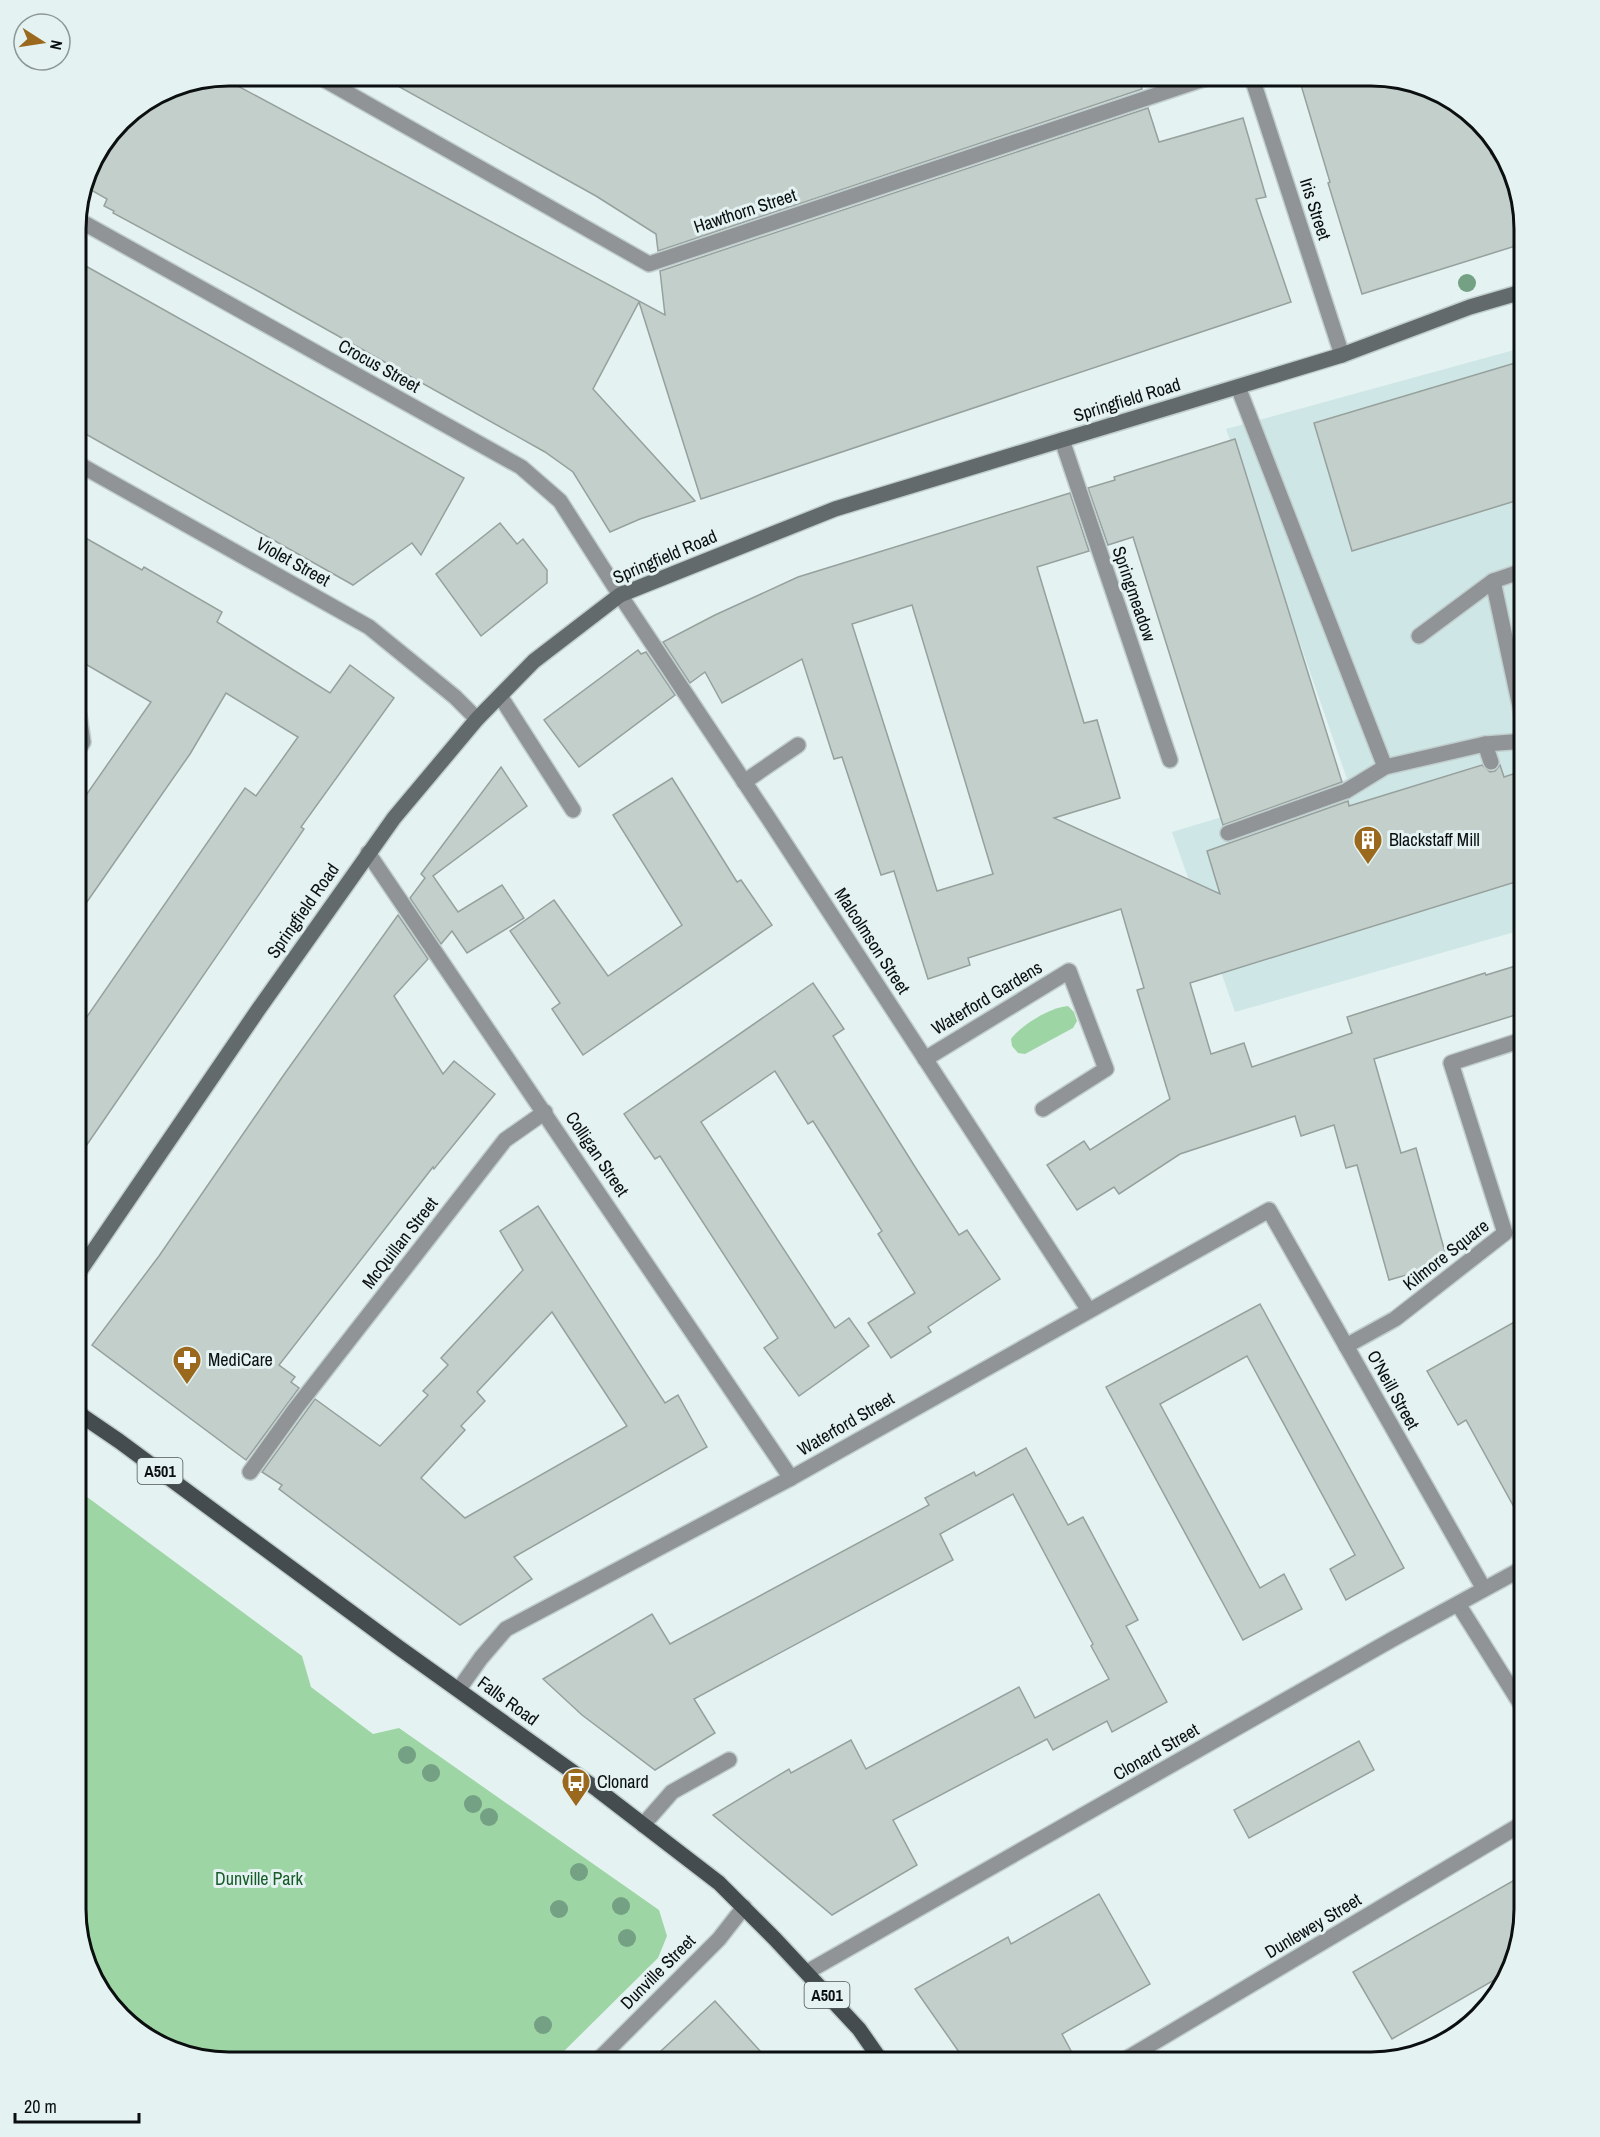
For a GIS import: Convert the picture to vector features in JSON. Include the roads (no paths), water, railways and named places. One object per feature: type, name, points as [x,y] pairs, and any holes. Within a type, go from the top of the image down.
[{"type":"main road","name":"Springfield Road","points":[[86,1262],[258,1010],[394,818],[477,719],[534,661],[620,595],[835,509],[1342,355],[1470,307],[1514,294]]},
{"type":"main road","name":"Falls Road","points":[[86,1418],[459,1689],[719,1883],[807,1972],[859,2029],[875,2052]]},
{"type":"street","name":"Hawthorn Street","points":[[335,86],[649,264],[1183,86]]},
{"type":"street","name":"Iris Street","points":[[1255,86],[1342,355]]},
{"type":"street","name":"Crocus Street","points":[[86,224],[521,467],[560,501],[620,595]]},
{"type":"street","points":[[1238,387],[1385,767]]},
{"type":"street","name":"Springmeadow","points":[[1062,440],[1170,760]]},
{"type":"street","name":"Violet Street","points":[[86,468],[369,627],[455,697],[477,719]]},
{"type":"street","points":[[1419,636],[1492,581],[1514,574]]},
{"type":"street","points":[[1492,581],[1514,680]]},
{"type":"street","name":"Malcolmson Street","points":[[620,595],[1088,1309]]},
{"type":"street","points":[[500,696],[573,810]]},
{"type":"street","points":[[1228,833],[1346,791],[1385,767],[1485,744],[1514,742]]},
{"type":"street","points":[[1485,744],[1491,762]]},
{"type":"street","points":[[744,782],[798,745]]},
{"type":"street","name":"Colligan Street","points":[[368,853],[791,1478]]},
{"type":"street","name":"Waterford Gardens","points":[[926,1059],[1069,971],[1106,1069],[1043,1109]]},
{"type":"street","name":"Kilmore Square","points":[[1346,1346],[1395,1319],[1505,1233],[1451,1062],[1514,1042]]},
{"type":"street","name":"McQuillan Street","points":[[249,1472],[296,1408],[505,1140],[545,1112]]},
{"type":"street","name":"O'Neill Street","points":[[1269,1210],[1484,1589]]},
{"type":"street","name":"Waterford Street","points":[[459,1689],[506,1629],[791,1478],[1088,1309],[1269,1210]]},
{"type":"street","name":"Clonard Street","points":[[807,1972],[1393,1639],[1514,1573]]},
{"type":"street","points":[[1458,1604],[1514,1693]]},
{"type":"street","points":[[644,1825],[672,1792],[729,1760]]},
{"type":"street","name":"Dunlewey Street","points":[[1138,2052],[1514,1829]]},
{"type":"street","name":"Dunville Street","points":[[606,2052],[719,1939],[744,1907]]},
{"type":"place","name":"Blackstaff Mill","points":[[1368,866]]},
{"type":"place","name":"MediCare","points":[[187,1386]]},
{"type":"place","name":"Clonard","points":[[576,1808]]},
{"type":"park label","name":"Dunville Park","points":[[259,1879]]}]
